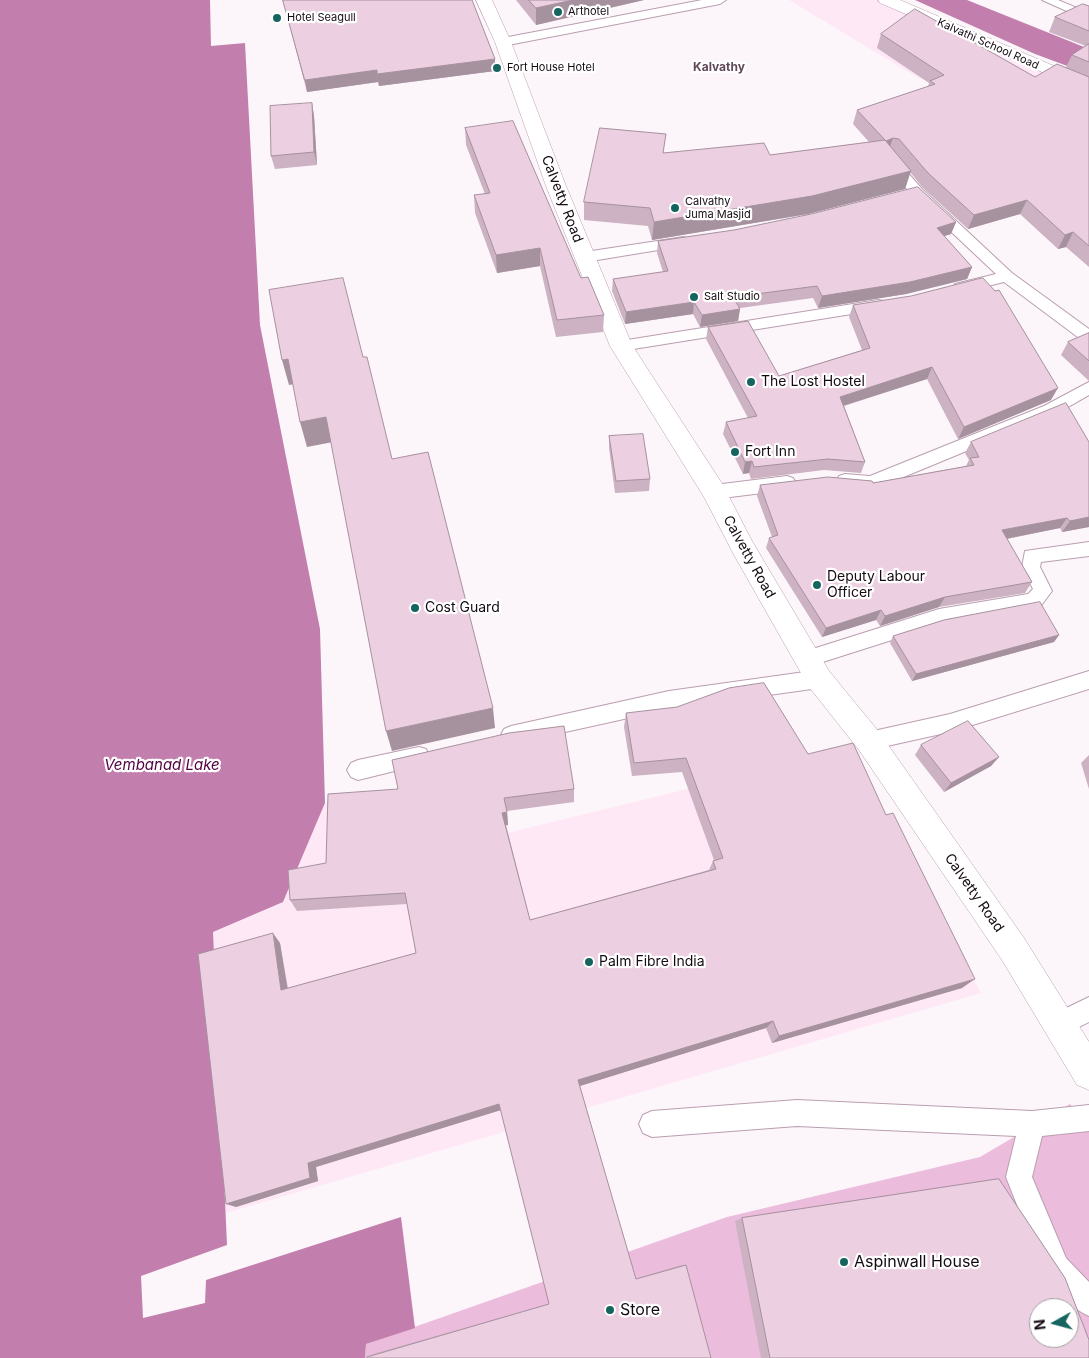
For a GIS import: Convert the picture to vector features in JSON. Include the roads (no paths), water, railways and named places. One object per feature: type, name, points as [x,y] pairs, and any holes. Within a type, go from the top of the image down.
[{"type":"street","name":"Calvetty Road","points":[[484,0],[503,42],[621,346],[714,492],[813,669],[869,741],[1012,949],[1089,1073]]},
{"type":"street","name":"Kalvathi School Road","points":[[886,0],[1089,87]]},
{"type":"lane","points":[[503,42],[720,0]]},
{"type":"lane","points":[[1048,0],[1089,17]]},
{"type":"lane","points":[[888,158],[917,192],[1007,276],[1087,333]]},
{"type":"lane","points":[[899,197],[917,192]]},
{"type":"lane","points":[[585,257],[702,239]]},
{"type":"lane","points":[[942,292],[1007,276]]},
{"type":"lane","points":[[621,346],[896,302]]},
{"type":"lane","points":[[824,479],[871,483],[1050,410],[1089,388]]},
{"type":"lane","points":[[714,492],[806,481]]},
{"type":"lane","points":[[494,739],[813,669],[939,617],[1033,601],[1043,591],[1030,567],[1032,556],[1089,549]]},
{"type":"lane","points":[[869,741],[950,723],[1089,680]]},
{"type":"lane","points":[[358,770],[436,752]]},
{"type":"lane","points":[[1059,1025],[1089,1009]]},
{"type":"lane","points":[[652,1124],[797,1113],[1032,1124],[1089,1118]]},
{"type":"lane","points":[[1032,1124],[1018,1177],[1056,1268],[1089,1302]]},
{"type":"water","name":"Vembanad Lake","points":[[0,0],[210,0],[211,46],[245,43],[260,325],[320,629],[325,803],[283,902],[213,932],[227,1245],[141,1276],[143,1318],[205,1303],[206,1280],[401,1217],[415,1328],[366,1344],[365,1358],[0,1358]]},
{"type":"water","points":[[915,0],[967,0],[1089,49],[1089,74],[1035,54]]},
{"type":"place","name":"Arthotel","points":[[558,12]]},
{"type":"place","name":"Hotel Seagull","points":[[277,18]]},
{"type":"place","name":"Fort House Hotel","points":[[497,68]]},
{"type":"place","name":"Calvathy Juma Masjid","points":[[675,208]]},
{"type":"place","name":"Salt Studio","points":[[694,297]]},
{"type":"place","name":"The Lost Hostel","points":[[751,382]]},
{"type":"place","name":"Fort Inn","points":[[735,452]]},
{"type":"place","name":"Deputy Labour Officer","points":[[817,585]]},
{"type":"place","name":"Cost Guard","points":[[415,608]]},
{"type":"place","name":"Palm Fibre India","points":[[589,962]]},
{"type":"place","name":"Aspinwall House","points":[[844,1262]]},
{"type":"place","name":"Store","points":[[610,1310]]},
{"type":"district","name":"Kalvathy","points":[[719,67]]}]
